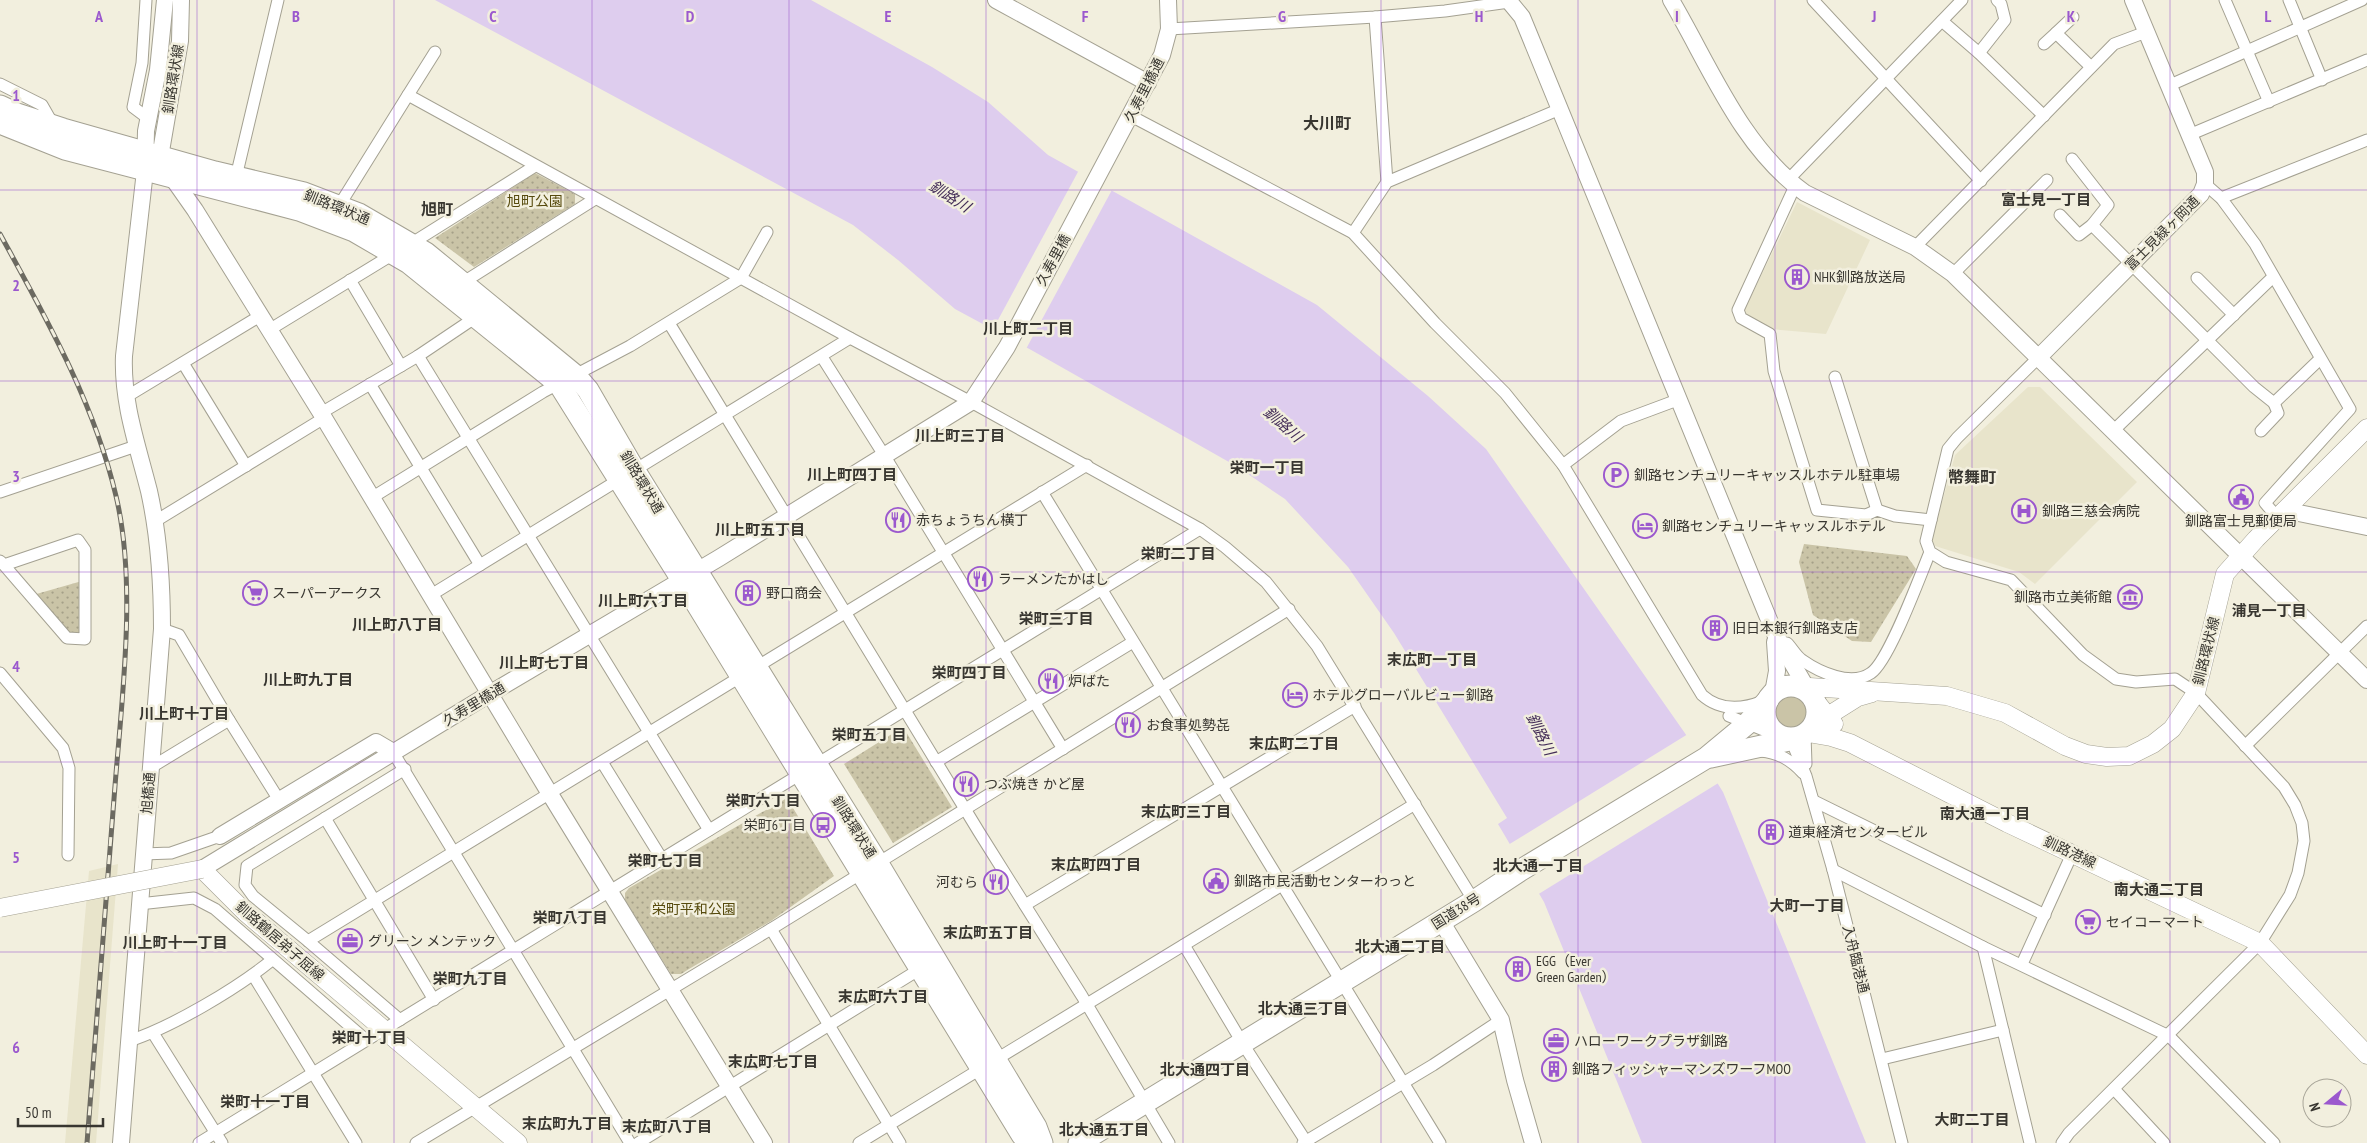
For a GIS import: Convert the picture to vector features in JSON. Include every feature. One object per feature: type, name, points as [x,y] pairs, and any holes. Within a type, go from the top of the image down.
[{"type":"highway","name":"釧路環状通","points":[[0,106],[17,114],[150,160],[171,177],[299,210],[335,213]]},
{"type":"highway","name":"釧路環状通","points":[[0,123],[65,149],[150,160],[304,193],[335,213],[403,248],[568,380],[989,1064],[1022,1135],[1030,1143]]},
{"type":"highway","points":[[1786,686],[1802,719],[1768,724],[1765,708],[1770,698],[1786,686]]},
{"type":"highway","name":"国道38号","points":[[1733,747],[1738,720],[1770,698]]},
{"type":"highway","name":"国道38号","points":[[1079,1143],[1706,758],[1802,719]]},
{"type":"highway","name":"釧路環状通","points":[[869,867],[920,969],[1036,1127],[1042,1143]]},
{"type":"main road","name":"釧路環状線","points":[[1802,719],[1877,692],[1947,696],[1981,704],[2005,713],[2065,746],[2086,754],[2107,757],[2129,756],[2153,744],[2172,729],[2196,693],[2225,574],[2239,556],[2367,428]]},
{"type":"main road","name":"釧路環状線","points":[[1802,719],[1877,692]]},
{"type":"main road","name":"釧路港線","points":[[1802,719],[1831,737],[1850,743]]},
{"type":"main road","name":"釧路港線","points":[[1802,719],[2072,854],[2260,944],[2367,1055]]},
{"type":"main road","points":[[0,908],[202,869]]},
{"type":"main road","name":"釧路鶴居弟子屈線","points":[[202,869],[246,913],[518,1143]]},
{"type":"street","points":[[146,0],[142,63],[133,107],[149,119]]},
{"type":"street","name":"釧路環状線","points":[[150,160],[149,119],[158,70],[165,0]]},
{"type":"street","name":"釧路環状線","points":[[150,160],[180,41],[182,0]]},
{"type":"street","points":[[236,177],[278,0]]},
{"type":"street","points":[[996,0],[1148,83]]},
{"type":"street","name":"久寿里橋通","points":[[1099,174],[1162,55],[1169,29],[1168,0]]},
{"type":"street","points":[[1672,0],[1741,124],[1756,146],[1792,182],[1805,193],[1915,247],[1953,274],[2367,680]]},
{"type":"street","points":[[1813,0],[1981,181]]},
{"type":"street","points":[[1930,520],[1895,516],[1878,510],[1866,515],[1817,510],[1774,371],[1770,334],[1741,318],[1738,310],[1792,182],[1962,0]]},
{"type":"street","points":[[1979,54],[2005,20],[2001,4],[1997,0]]},
{"type":"street","name":"富士見緑ヶ岡通","points":[[2039,357],[2201,194],[2205,184],[2205,172],[2133,0]]},
{"type":"street","points":[[2225,0],[2269,102]]},
{"type":"street","points":[[2289,0],[2322,80]]},
{"type":"street","points":[[1169,29],[1375,17],[1445,11],[1509,1],[1522,17],[1774,632],[1802,719],[1806,776]]},
{"type":"street","points":[[2168,86],[2300,27],[2365,1]]},
{"type":"street","points":[[1375,17],[1387,182]]},
{"type":"street","points":[[2044,44],[2073,17]]},
{"type":"street","points":[[1942,21],[2044,116]]},
{"type":"street","points":[[1915,247],[2114,44],[2146,32]]},
{"type":"street","points":[[2056,33],[2091,67]]},
{"type":"street","points":[[335,213],[435,52]]},
{"type":"street","points":[[2189,135],[2367,60]]},
{"type":"street","points":[[0,84],[42,105],[54,126]]},
{"type":"street","points":[[408,95],[595,199],[971,402],[1200,529],[1226,547],[1266,582],[1317,646],[1356,706],[1474,901]]},
{"type":"street","points":[[1353,233],[1387,182],[1560,109]]},
{"type":"street","points":[[1131,116],[1353,233],[1434,323],[1505,393],[1562,466],[1702,695],[1721,706],[1737,709],[1770,698],[1777,657],[1774,632]]},
{"type":"street","points":[[2221,198],[2367,140]]},
{"type":"street","points":[[2060,215],[2079,235],[2092,225],[2108,205],[2072,159]]},
{"type":"street","name":"旭橋通","points":[[121,1143],[162,628],[162,593],[154,522],[149,492],[136,446],[123,378],[124,356],[150,160]]},
{"type":"street","points":[[269,330],[536,166]]},
{"type":"street","name":"久寿里橋","points":[[1007,347],[1099,174]]},
{"type":"street","points":[[171,177],[195,210],[323,416],[550,794],[671,988],[729,1088],[764,1143]]},
{"type":"street","points":[[1953,274],[2047,180]]},
{"type":"street","points":[[2205,184],[2221,198],[2255,244],[2350,409],[2265,503],[2280,514],[2367,527]]},
{"type":"street","points":[[455,288],[595,199]]},
{"type":"street","points":[[2092,225],[2254,387],[2274,402],[2278,414],[2261,431]]},
{"type":"street","points":[[372,497],[568,380],[669,323],[741,278],[767,232]]},
{"type":"street","points":[[2113,432],[2274,277]]},
{"type":"street","points":[[2197,278],[2234,316]]},
{"type":"street","points":[[350,280],[402,366]]},
{"type":"street","points":[[154,522],[246,466],[484,312]]},
{"type":"street","points":[[126,397],[260,316]]},
{"type":"street","points":[[669,323],[904,710],[1087,1005],[1169,1143]]},
{"type":"street","points":[[431,595],[822,358],[850,338]]},
{"type":"street","name":"久寿里橋通","points":[[202,869],[491,693],[689,576],[971,402],[1007,347]]},
{"type":"street","points":[[418,356],[709,830]]},
{"type":"street","points":[[2039,357],[1948,449],[1926,541],[1930,552],[1946,562],[2011,580],[2083,655],[2116,680],[2136,682],[2175,680],[2196,693],[2284,787],[2295,805],[2302,823],[2304,840],[2298,874],[2290,894],[2260,944],[2069,1133],[2062,1143]]},
{"type":"street","points":[[822,358],[884,455],[1063,749]]},
{"type":"street","points":[[2274,402],[2320,359]]},
{"type":"street","points":[[183,363],[246,466]]},
{"type":"street","points":[[1835,377],[1878,510]]},
{"type":"street","points":[[370,384],[480,565]]},
{"type":"street","points":[[1562,466],[1621,421],[1680,399]]},
{"type":"street","points":[[1,491],[136,446]]},
{"type":"street","points":[[308,941],[942,552],[1086,466]]},
{"type":"street","points":[[1042,492],[1440,1143]]},
{"type":"street","points":[[200,1143],[219,1138],[366,1040],[514,952],[1200,529]]},
{"type":"street","points":[[78,540],[85,550],[85,639],[67,638],[2,563],[78,540]]},
{"type":"street","points":[[1766,613],[1784,640],[1801,659],[1820,671],[1853,678],[1871,674],[1881,662],[1900,623],[1930,552]]},
{"type":"street","points":[[416,1143],[770,929],[1289,609]]},
{"type":"street","points":[[2245,746],[2367,626]]},
{"type":"street","points":[[162,628],[179,636],[279,800]]},
{"type":"street","points":[[936,762],[1133,642]]},
{"type":"street","points":[[0,673],[63,748],[69,768],[68,855]]},
{"type":"street","points":[[1025,905],[1356,706]]},
{"type":"street","points":[[1721,706],[1738,720],[1802,719]]},
{"type":"street","points":[[1802,719],[1799,756],[1806,776]]},
{"type":"street","points":[[150,768],[229,720]]},
{"type":"street","points":[[143,854],[172,853],[220,836],[376,742],[393,752],[630,1143]]},
{"type":"street","points":[[1733,747],[1782,755],[1806,776]]},
{"type":"street","points":[[602,762],[662,859]]},
{"type":"street","points":[[400,1020],[253,896],[245,885],[244,876],[248,866],[404,769]]},
{"type":"street","name":"入舟臨港通","points":[[1806,776],[1833,870],[1902,1143]]},
{"type":"street","points":[[1814,801],[2045,914]]},
{"type":"street","points":[[859,1143],[1415,804]]},
{"type":"street","points":[[325,818],[434,1000]]},
{"type":"street","points":[[2022,964],[2072,854]]},
{"type":"street","points":[[1833,870],[1984,947],[2169,1036],[2274,1143]]},
{"type":"street","points":[[139,904],[194,898],[215,910],[366,1040]]},
{"type":"street","points":[[1441,921],[1501,1020],[1530,1142]]},
{"type":"street","points":[[770,929],[900,1143]]},
{"type":"street","points":[[1184,945],[1243,1044],[1305,1142],[1501,1020]]},
{"type":"street","points":[[1984,947],[2030,1143]]},
{"type":"street","points":[[129,1041],[153,1033],[253,975],[272,960]]},
{"type":"street","points":[[638,1143],[920,969]]},
{"type":"street","points":[[253,975],[356,1143]]},
{"type":"street","points":[[1882,1060],[2003,1030]]},
{"type":"street","points":[[153,1033],[219,1138]]},
{"type":"street","points":[[2114,1089],[2164,1143]]},
{"type":"shaded area","points":[[1797,202],[1870,240],[1826,334],[1771,329],[1743,313]]},
{"type":"shaded area","name":"釧路三慈会病院","points":[[2028,387],[2040,387],[2137,482],[2035,584],[2019,572],[1935,546],[1932,539],[1955,455]]},
{"type":"shaded area","points":[[118,864],[96,1143],[65,1143],[89,871]]},
{"type":"green space","name":"旭町公園","points":[[535,173],[575,194],[575,204],[474,267],[435,238]]},
{"type":"green space","points":[[1804,544],[1907,556],[1916,569],[1871,642],[1852,641],[1813,615],[1799,562]]},
{"type":"green space","points":[[82,581],[81,636],[68,635],[33,595]]},
{"type":"green space","points":[[1790,693],[1802,699],[1808,711],[1802,723],[1790,729],[1778,723],[1772,711],[1778,699]]},
{"type":"green space","points":[[903,727],[952,807],[893,843],[844,764]]},
{"type":"green space","name":"栄町平和公園","points":[[787,798],[834,876],[771,921],[681,974],[671,974],[625,900],[625,893],[629,888]]},
{"type":"water","name":"釧路川","points":[[435,0],[811,0],[932,67],[988,102],[1048,155],[1317,305],[1428,396],[1486,449],[1696,749],[1723,792],[1866,1143],[1642,1143],[1544,902],[1498,824],[1507,818],[1394,633],[1348,567],[1285,499],[1236,466],[955,309],[898,260],[853,225]]},
{"type":"pier","points":[[1079,170],[1113,188],[1026,349],[992,331]]},
{"type":"pier","points":[[1688,734],[1720,782],[1537,895],[1508,845]]},
{"type":"railway","points":[[0,234],[67,361],[95,427],[107,461],[116,496],[126,566],[127,603],[124,678],[87,1143]]},
{"type":"place","name":"NHK釧路放送局","points":[[1797,277]]},
{"type":"place","name":"釧路センチュリーキャッスルホテル駐車場","points":[[1616,475]]},
{"type":"place","name":"釧路富士見郵便局","points":[[2241,497]]},
{"type":"place","name":"釧路三慈会病院","points":[[2024,511]]},
{"type":"place","name":"赤ちょうちん横丁","points":[[898,520]]},
{"type":"place","name":"釧路センチュリーキャッスルホテル","points":[[1645,526]]},
{"type":"place","name":"ラーメンたかはし","points":[[980,579]]},
{"type":"place","name":"スーパーアークス","points":[[255,593]]},
{"type":"place","name":"野口商会","points":[[748,593]]},
{"type":"place","name":"釧路市立美術館","points":[[2130,597]]},
{"type":"place","name":"旧日本銀行釧路支店","points":[[1715,628]]},
{"type":"place","name":"炉ばた","points":[[1051,681]]},
{"type":"place","name":"ホテルグローバルビュー釧路","points":[[1295,695]]},
{"type":"place","name":"お食事処勢㐂","points":[[1128,725]]},
{"type":"place","name":"つぶ焼き かど屋","points":[[966,784]]},
{"type":"place","name":"栄町6丁目","points":[[823,825]]},
{"type":"place","name":"道東経済センタービル","points":[[1771,832]]},
{"type":"place","name":"釧路市民活動センターわっと","points":[[1216,881]]},
{"type":"place","name":"河むら","points":[[996,882]]},
{"type":"place","name":"セイコーマート","points":[[2088,922]]},
{"type":"place","name":"グリーン メンテック","points":[[350,941]]},
{"type":"place","name":"EGG（Ever Green Garden）","points":[[1518,969]]},
{"type":"place","name":"ハローワークプラザ釧路","points":[[1556,1041]]},
{"type":"place","name":"釧路フィッシャーマンズワーフMOO","points":[[1554,1069]]},
{"type":"district","name":"大川町","points":[[1327,123]]},
{"type":"district","name":"富士見一丁目","points":[[2046,199]]},
{"type":"district","name":"旭町","points":[[437,209]]},
{"type":"district","name":"川上町二丁目","points":[[1028,328]]},
{"type":"district","name":"川上町三丁目","points":[[960,435]]},
{"type":"district","name":"栄町一丁目","points":[[1267,467]]},
{"type":"district","name":"川上町四丁目","points":[[852,474]]},
{"type":"district","name":"幣舞町","points":[[1972,477]]},
{"type":"district","name":"川上町五丁目","points":[[760,529]]},
{"type":"district","name":"栄町二丁目","points":[[1178,553]]},
{"type":"district","name":"川上町六丁目","points":[[643,600]]},
{"type":"district","name":"浦見一丁目","points":[[2269,610]]},
{"type":"district","name":"栄町三丁目","points":[[1056,618]]},
{"type":"district","name":"川上町八丁目","points":[[397,624]]},
{"type":"district","name":"末広町一丁目","points":[[1432,659]]},
{"type":"district","name":"川上町七丁目","points":[[544,662]]},
{"type":"district","name":"栄町四丁目","points":[[969,672]]},
{"type":"district","name":"川上町九丁目","points":[[308,679]]},
{"type":"district","name":"川上町十丁目","points":[[184,713]]},
{"type":"district","name":"栄町五丁目","points":[[869,734]]},
{"type":"district","name":"末広町二丁目","points":[[1294,743]]},
{"type":"district","name":"栄町六丁目","points":[[763,800]]},
{"type":"district","name":"末広町三丁目","points":[[1186,811]]},
{"type":"district","name":"南大通一丁目","points":[[1985,813]]},
{"type":"district","name":"栄町七丁目","points":[[665,860]]},
{"type":"district","name":"末広町四丁目","points":[[1096,864]]},
{"type":"district","name":"北大通一丁目","points":[[1538,865]]},
{"type":"district","name":"南大通二丁目","points":[[2159,889]]},
{"type":"district","name":"大町一丁目","points":[[1807,905]]},
{"type":"district","name":"栄町八丁目","points":[[570,917]]},
{"type":"district","name":"末広町五丁目","points":[[988,932]]},
{"type":"district","name":"川上町十一丁目","points":[[175,942]]},
{"type":"district","name":"北大通二丁目","points":[[1400,946]]},
{"type":"district","name":"栄町九丁目","points":[[470,978]]},
{"type":"district","name":"末広町六丁目","points":[[883,996]]},
{"type":"district","name":"北大通三丁目","points":[[1303,1008]]},
{"type":"district","name":"栄町十丁目","points":[[369,1037]]},
{"type":"district","name":"末広町七丁目","points":[[773,1061]]},
{"type":"district","name":"北大通四丁目","points":[[1205,1069]]},
{"type":"district","name":"栄町十一丁目","points":[[265,1101]]},
{"type":"district","name":"大町二丁目","points":[[1972,1119]]},
{"type":"district","name":"末広町九丁目","points":[[567,1123]]},
{"type":"district","name":"末広町八丁目","points":[[667,1126]]},
{"type":"district","name":"北大通五丁目","points":[[1104,1129]]}]
